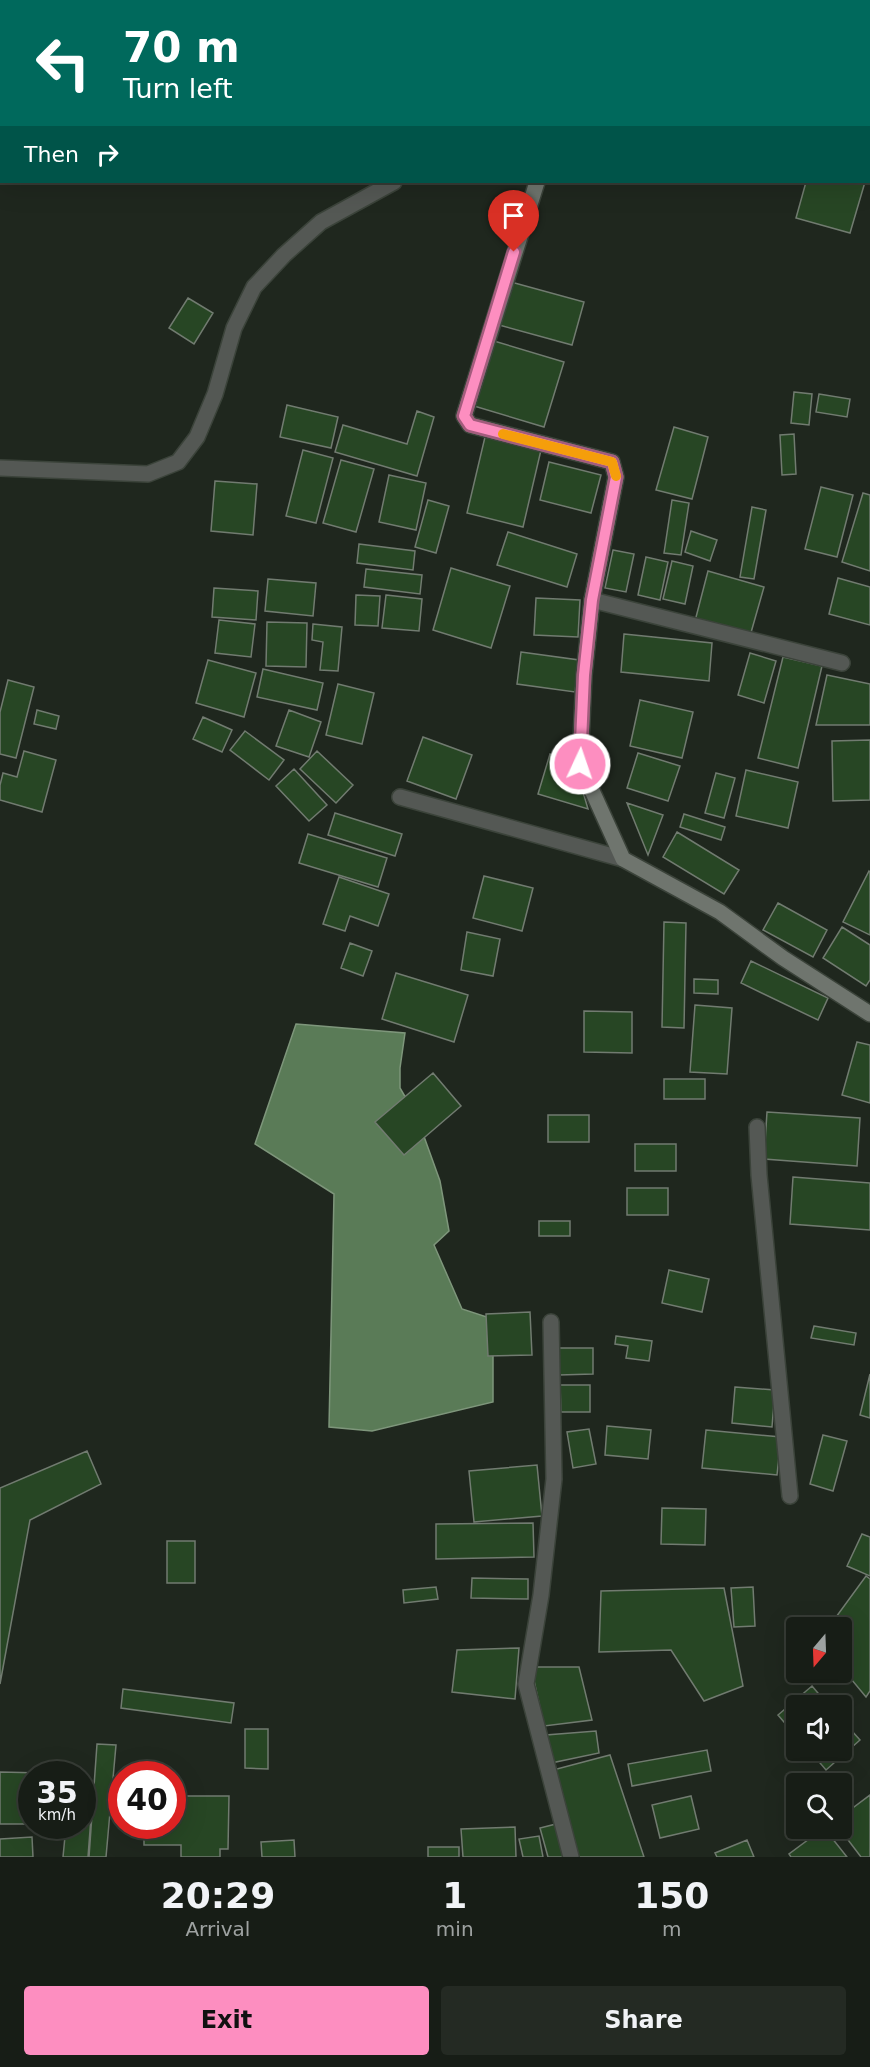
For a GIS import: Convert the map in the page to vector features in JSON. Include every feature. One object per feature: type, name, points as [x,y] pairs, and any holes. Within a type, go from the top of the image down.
[{"type":"street","points":[[0,468],[148,474],[178,462],[197,437],[214,394],[234,328],[254,287],[284,255],[321,222],[392,183]]},
{"type":"street","points":[[537,183],[464,416],[470,425],[612,462],[616,477],[592,600],[584,675],[580,764],[623,859]]},
{"type":"street","points":[[592,600],[842,663]]},
{"type":"street","points":[[400,797],[623,859],[720,912],[783,958],[870,1014]]},
{"type":"street","points":[[758,1127],[759,1176],[790,1496]]},
{"type":"street","points":[[551,1322],[554,1479],[541,1595],[526,1684],[571,1857]]},
{"type":"shaded area","points":[[296,1024],[405,1033],[400,1068],[400,1088],[417,1117],[440,1181],[449,1231],[434,1245],[462,1309],[493,1319],[493,1402],[372,1431],[329,1427],[334,1194],[255,1144]]},
{"type":"building","points":[[806,183],[865,183],[850,233],[796,218]]},
{"type":"building","points":[[511,282],[584,302],[572,345],[499,325]]},
{"type":"building","points":[[188,298],[213,313],[194,344],[169,328]]},
{"type":"building","points":[[494,341],[564,362],[544,427],[474,406]]},
{"type":"building","points":[[794,392],[812,394],[809,425],[791,423]]},
{"type":"building","points":[[819,394],[850,399],[847,417],[816,412]]},
{"type":"building","points":[[287,405],[338,417],[331,448],[280,437]]},
{"type":"building","points":[[417,411],[434,417],[417,476],[335,452],[343,425],[407,444]]},
{"type":"building","points":[[674,427],[708,437],[692,499],[656,490]]},
{"type":"building","points":[[794,434],[796,474],[782,475],[780,435]]},
{"type":"building","points":[[485,437],[541,450],[523,527],[467,513]]},
{"type":"building","points":[[303,450],[333,458],[316,523],[286,516]]},
{"type":"building","points":[[341,460],[374,469],[356,532],[323,523]]},
{"type":"building","points":[[549,462],[601,475],[591,513],[540,500]]},
{"type":"building","points":[[389,475],[426,483],[416,530],[379,522]]},
{"type":"building","points":[[215,481],[257,484],[253,535],[211,531]]},
{"type":"building","points":[[821,487],[853,495],[837,557],[805,549]]},
{"type":"building","points":[[863,493],[870,495],[870,571],[842,562]]},
{"type":"building","points":[[428,500],[449,506],[436,553],[415,547]]},
{"type":"building","points":[[672,500],[689,503],[681,555],[664,553]]},
{"type":"building","points":[[752,507],[766,510],[754,579],[740,577]]},
{"type":"building","points":[[691,531],[717,540],[710,561],[685,552]]},
{"type":"building","points":[[508,532],[577,554],[567,587],[497,565]]},
{"type":"building","points":[[359,544],[415,551],[413,570],[357,563]]},
{"type":"building","points":[[613,550],[634,554],[626,592],[605,588]]},
{"type":"building","points":[[646,557],[668,562],[660,600],[638,595]]},
{"type":"building","points":[[672,561],[693,566],[685,604],[663,599]]},
{"type":"building","points":[[451,568],[510,586],[491,648],[433,630]]},
{"type":"building","points":[[366,569],[422,575],[420,594],[364,587]]},
{"type":"building","points":[[708,571],[764,587],[750,636],[695,621]]},
{"type":"building","points":[[838,578],[870,587],[870,625],[829,614]]},
{"type":"building","points":[[268,579],[316,583],[313,616],[265,611]]},
{"type":"building","points":[[214,588],[258,591],[256,620],[212,617]]},
{"type":"building","points":[[356,595],[380,596],[378,626],[355,625]]},
{"type":"building","points":[[386,595],[422,599],[419,631],[382,628]]},
{"type":"building","points":[[536,598],[580,600],[578,637],[534,635]]},
{"type":"building","points":[[219,620],[255,624],[251,657],[215,653]]},
{"type":"building","points":[[267,622],[307,623],[306,667],[266,666]]},
{"type":"building","points":[[313,624],[342,627],[338,671],[320,670],[323,642],[312,640]]},
{"type":"building","points":[[624,634],[712,643],[709,681],[621,672]]},
{"type":"building","points":[[521,652],[579,660],[575,692],[517,684]]},
{"type":"building","points":[[750,653],[776,661],[764,703],[738,695]]},
{"type":"building","points":[[783,657],[822,666],[798,768],[758,758]]},
{"type":"building","points":[[208,660],[256,673],[244,717],[196,703]]},
{"type":"building","points":[[263,669],[323,683],[317,710],[257,697]]},
{"type":"building","points":[[827,675],[870,684],[870,725],[816,725]]},
{"type":"building","points":[[8,680],[34,687],[16,758],[0,754],[0,712]]},
{"type":"building","points":[[338,684],[374,693],[362,744],[326,735]]},
{"type":"building","points":[[640,700],[693,712],[682,758],[630,746]]},
{"type":"building","points":[[37,710],[59,716],[56,729],[34,724]]},
{"type":"building","points":[[289,710],[321,722],[309,757],[276,746]]},
{"type":"building","points":[[203,717],[232,730],[222,752],[193,739]]},
{"type":"building","points":[[245,731],[284,760],[269,780],[230,750]]},
{"type":"building","points":[[423,737],[472,755],[456,799],[407,781]]},
{"type":"building","points":[[870,740],[870,800],[833,801],[832,741]]},
{"type":"building","points":[[24,751],[56,760],[42,812],[0,800],[3,773],[17,777]]},
{"type":"building","points":[[317,751],[353,785],[336,803],[300,769]]},
{"type":"building","points":[[638,753],[680,766],[668,801],[627,788]]},
{"type":"building","points":[[550,754],[574,761],[588,809],[538,794]]},
{"type":"building","points":[[294,769],[327,805],[309,821],[276,786]]},
{"type":"building","points":[[746,770],[798,782],[788,828],[736,816]]},
{"type":"building","points":[[716,773],[735,778],[724,818],[705,813]]},
{"type":"building","points":[[627,803],[663,815],[648,855]]},
{"type":"building","points":[[335,813],[402,834],[395,856],[328,835]]},
{"type":"building","points":[[684,814],[725,827],[721,840],[680,827]]},
{"type":"building","points":[[677,832],[739,870],[724,894],[663,857]]},
{"type":"building","points":[[308,834],[387,858],[378,887],[299,863]]},
{"type":"building","points":[[870,872],[870,935],[843,922]]},
{"type":"building","points":[[484,876],[533,888],[522,931],[473,918]]},
{"type":"building","points":[[339,877],[389,894],[378,926],[350,916],[345,931],[323,924]]},
{"type":"building","points":[[778,903],[827,930],[813,957],[763,930]]},
{"type":"building","points":[[664,922],[686,923],[684,1028],[662,1027]]},
{"type":"building","points":[[842,927],[870,945],[870,980],[866,986],[823,958]]},
{"type":"building","points":[[467,932],[500,939],[493,976],[461,970]]},
{"type":"building","points":[[350,943],[372,951],[363,976],[341,968]]},
{"type":"building","points":[[751,961],[828,998],[818,1020],[741,983]]},
{"type":"building","points":[[396,973],[468,995],[454,1042],[382,1019]]},
{"type":"building","points":[[694,979],[718,980],[718,994],[694,993]]},
{"type":"building","points":[[695,1005],[732,1008],[727,1074],[690,1072]]},
{"type":"building","points":[[584,1011],[632,1012],[632,1053],[584,1052]]},
{"type":"building","points":[[857,1042],[870,1045],[870,1103],[842,1095]]},
{"type":"building","points":[[433,1073],[461,1106],[404,1155],[375,1122]]},
{"type":"building","points":[[664,1079],[705,1079],[705,1099],[664,1099]]},
{"type":"building","points":[[767,1112],[860,1118],[857,1166],[764,1159]]},
{"type":"building","points":[[548,1115],[589,1115],[589,1142],[548,1142]]},
{"type":"building","points":[[635,1144],[676,1144],[676,1171],[635,1171]]},
{"type":"building","points":[[793,1177],[870,1183],[870,1230],[790,1224]]},
{"type":"building","points":[[627,1188],[668,1188],[668,1215],[627,1215]]},
{"type":"building","points":[[539,1221],[570,1221],[570,1236],[539,1236]]},
{"type":"building","points":[[669,1270],[709,1279],[702,1312],[662,1303]]},
{"type":"building","points":[[530,1312],[532,1355],[488,1356],[486,1314]]},
{"type":"building","points":[[814,1326],[856,1333],[854,1345],[811,1338]]},
{"type":"building","points":[[616,1336],[652,1341],[649,1361],[626,1358],[628,1346],[615,1344]]},
{"type":"building","points":[[558,1348],[593,1348],[593,1374],[559,1375]]},
{"type":"building","points":[[870,1374],[870,1418],[860,1415]]},
{"type":"building","points":[[560,1385],[590,1385],[590,1412],[561,1412]]},
{"type":"building","points":[[735,1387],[775,1390],[772,1427],[732,1423]]},
{"type":"building","points":[[607,1426],[651,1430],[648,1459],[605,1455]]},
{"type":"building","points":[[589,1429],[596,1464],[573,1468],[567,1432]]},
{"type":"building","points":[[706,1430],[781,1437],[777,1475],[702,1468]]},
{"type":"building","points":[[823,1435],[847,1441],[833,1491],[810,1484]]},
{"type":"building","points":[[87,1451],[101,1484],[30,1520],[0,1684],[0,1488]]},
{"type":"building","points":[[537,1465],[542,1516],[474,1522],[469,1471]]},
{"type":"building","points":[[662,1508],[706,1509],[705,1545],[661,1544]]},
{"type":"building","points":[[533,1523],[534,1557],[436,1559],[436,1524]]},
{"type":"building","points":[[862,1534],[870,1537],[870,1576],[847,1566]]},
{"type":"building","points":[[167,1541],[195,1541],[195,1583],[167,1583]]},
{"type":"building","points":[[866,1576],[870,1579],[870,1691],[866,1697],[852,1680],[852,1617],[836,1617]]},
{"type":"building","points":[[472,1578],[528,1579],[528,1599],[471,1598]]},
{"type":"building","points":[[436,1587],[438,1599],[404,1603],[403,1590]]},
{"type":"building","points":[[753,1587],[755,1626],[734,1627],[731,1588]]},
{"type":"building","points":[[724,1588],[743,1686],[704,1701],[671,1650],[599,1652],[601,1591]]},
{"type":"building","points":[[519,1648],[515,1699],[452,1692],[457,1650]]},
{"type":"building","points":[[531,1667],[579,1667],[592,1720],[544,1726]]},
{"type":"building","points":[[812,1686],[820,1695],[801,1695]]},
{"type":"building","points":[[123,1689],[234,1703],[231,1723],[121,1708]]},
{"type":"building","points":[[786,1708],[786,1724],[778,1715]]},
{"type":"building","points":[[245,1729],[268,1729],[268,1769],[245,1768]]},
{"type":"building","points":[[596,1731],[599,1753],[551,1763],[546,1735]]},
{"type":"building","points":[[852,1731],[860,1740],[852,1747]]},
{"type":"building","points":[[97,1744],[116,1745],[115,1761],[108,1761],[106,1857],[89,1857],[90,1839],[96,1839]]},
{"type":"building","points":[[707,1750],[711,1771],[632,1786],[628,1764]]},
{"type":"building","points":[[610,1755],[644,1857],[576,1857],[553,1770]]},
{"type":"building","points":[[818,1761],[836,1761],[826,1770]]},
{"type":"building","points":[[0,1772],[18,1772],[18,1824],[0,1824]]},
{"type":"building","points":[[870,1795],[870,1857],[861,1857],[847,1839],[852,1839],[852,1808]]},
{"type":"building","points":[[186,1796],[229,1796],[228,1849],[220,1849],[220,1857],[181,1857],[181,1845],[144,1845],[144,1839],[186,1839]]},
{"type":"building","points":[[691,1796],[699,1829],[660,1838],[652,1805]]},
{"type":"building","points":[[556,1824],[565,1857],[548,1857],[540,1828]]},
{"type":"building","points":[[515,1827],[516,1857],[463,1857],[461,1829]]},
{"type":"building","points":[[539,1836],[543,1857],[523,1857],[519,1839]]},
{"type":"building","points":[[0,1839],[32,1839],[33,1857],[0,1857]]},
{"type":"building","points":[[65,1839],[89,1839],[88,1857],[63,1857]]},
{"type":"building","points":[[809,1839],[833,1839],[847,1857],[791,1857],[789,1854]]},
{"type":"building","points":[[294,1840],[295,1857],[262,1857],[261,1842]]},
{"type":"building","points":[[747,1840],[754,1857],[717,1857],[715,1853]]},
{"type":"building","points":[[428,1847],[459,1847],[459,1857],[428,1857]]},
{"type":"slow traffic","points":[[503,434],[612,462],[616,476]]},
{"type":"route","points":[[514,252],[464,416],[470,425],[612,462],[616,477],[592,600],[584,675],[580,764]]}]
